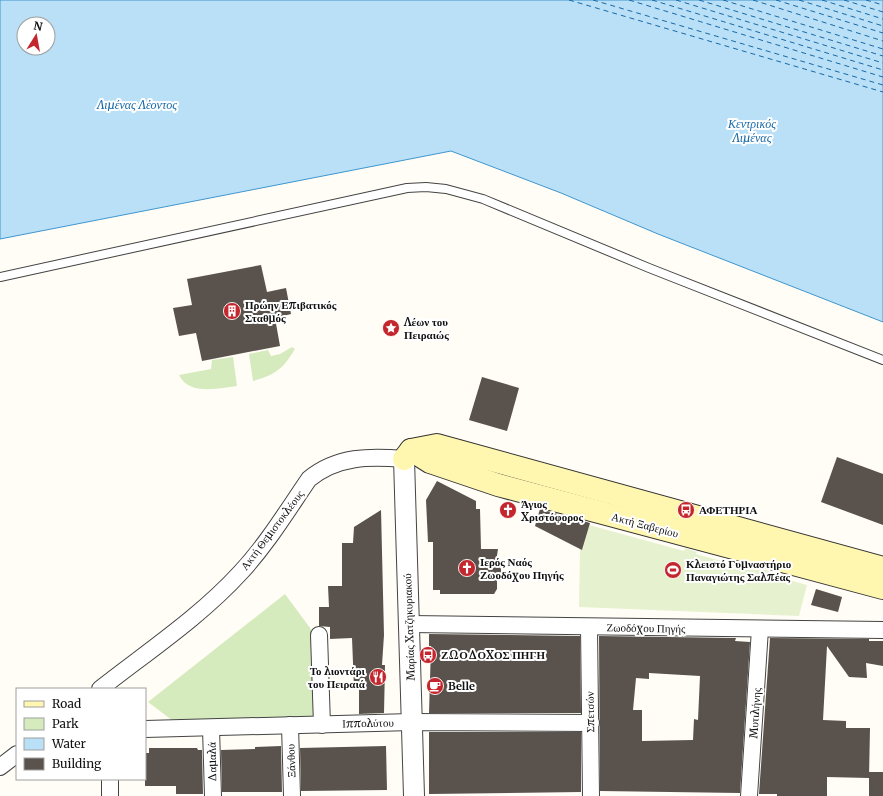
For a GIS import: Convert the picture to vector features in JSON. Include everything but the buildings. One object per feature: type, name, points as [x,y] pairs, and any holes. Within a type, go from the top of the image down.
[{"type":"main road","name":"Ακτή Ξαβερίου","points":[[408,454],[437,445],[462,450],[883,568]]},
{"type":"main road","name":"Ακτή Ξαβερίου","points":[[408,454],[498,485],[883,588]]},
{"type":"street","name":"Μαρίας Χατζηκυριακού","points":[[408,454],[409,624],[414,796]]},
{"type":"street","name":"Ακτή Θεμιστοκλέους","points":[[101,688],[189,619],[240,573],[269,537],[309,479],[318,472],[335,464],[366,457],[408,454]]},
{"type":"street","name":"Ζωοδόχου Πηγής","points":[[409,624],[883,630]]},
{"type":"street","name":"Σπετσών","points":[[588,627],[591,723],[591,796]]},
{"type":"street","name":"Μυτιλήνης","points":[[750,796],[760,629]]},
{"type":"street","points":[[319,635],[322,724]]},
{"type":"street","name":"Ιππολύτου","points":[[146,729],[412,722],[591,723]]},
{"type":"street","name":"Ξάνθου","points":[[290,725],[292,796]]},
{"type":"street","name":"Δαμαλά","points":[[211,728],[213,796]]},
{"type":"street","points":[[0,768],[16,755]]},
{"type":"street","points":[[110,780],[110,796]]},
{"type":"lane","points":[[0,277],[407,188],[426,187],[446,189],[504,207],[648,268],[883,360]]},
{"type":"green space","points":[[292,347],[295,349],[278,370],[273,374],[253,381],[249,354],[268,350],[271,356],[280,354]]},
{"type":"green space","points":[[233,357],[237,386],[213,389],[197,388],[184,382],[179,375],[211,369],[212,360]]},
{"type":"green space","name":"Κλειστό Γυμναστήριο Παναγιώτης Σαλπέας","points":[[589,525],[684,551],[685,548],[697,552],[696,554],[754,570],[755,567],[769,571],[768,574],[807,585],[799,616],[579,607],[580,549],[583,549]]},
{"type":"green space","points":[[285,594],[313,632],[316,719],[177,724],[148,702]]},
{"type":"water","points":[[0,0],[883,0],[883,322],[658,234],[561,193],[451,151],[0,239]]},
{"type":"ferry route","points":[[569,0],[883,92]]},
{"type":"ferry route","points":[[593,0],[883,85]]},
{"type":"ferry route","points":[[629,0],[883,77]]},
{"type":"ferry route","points":[[652,0],[883,70]]},
{"type":"ferry route","points":[[676,0],[883,63]]},
{"type":"ferry route","points":[[699,0],[883,56]]},
{"type":"ferry route","points":[[723,0],[883,49]]},
{"type":"ferry route","points":[[753,0],[883,41]]},
{"type":"ferry route","points":[[776,0],[883,33]]},
{"type":"ferry route","points":[[799,0],[883,26]]},
{"type":"ferry route","points":[[822,0],[883,19]]},
{"type":"ferry route","points":[[844,0],[883,12]]},
{"type":"ferry route","points":[[866,0],[883,5]]},
{"type":"place","name":"Πρώην Επιβατικός Σταθμός","points":[[232,311]]},
{"type":"place","name":"Λέων του Πειραιώς","points":[[391,328]]},
{"type":"place","name":"Άγιος Χριστόφορος","points":[[508,510]]},
{"type":"place","name":"ΑΦΕΤΗΡΙΑ","points":[[686,510]]},
{"type":"place","name":"Ιερός Ναός Ζωοδόχου Πηγής","points":[[467,568]]},
{"type":"place","name":"Κλειστό Γυμναστήριο Παναγιώτης Σαλπέας","points":[[673,570]]},
{"type":"place","name":"ΖΩΟΔΟΧΟΣ ΠΗΓΗ","points":[[428,655]]},
{"type":"place","name":"Το λιοντάρι του Πειραιά","points":[[378,677]]},
{"type":"place","name":"Belle","points":[[435,686]]},
{"type":"water label","name":"Λιμένας Λέοντος","points":[[137,105]]},
{"type":"water label","name":"Κεντρικός Λιμένας","points":[[752,131]]}]
